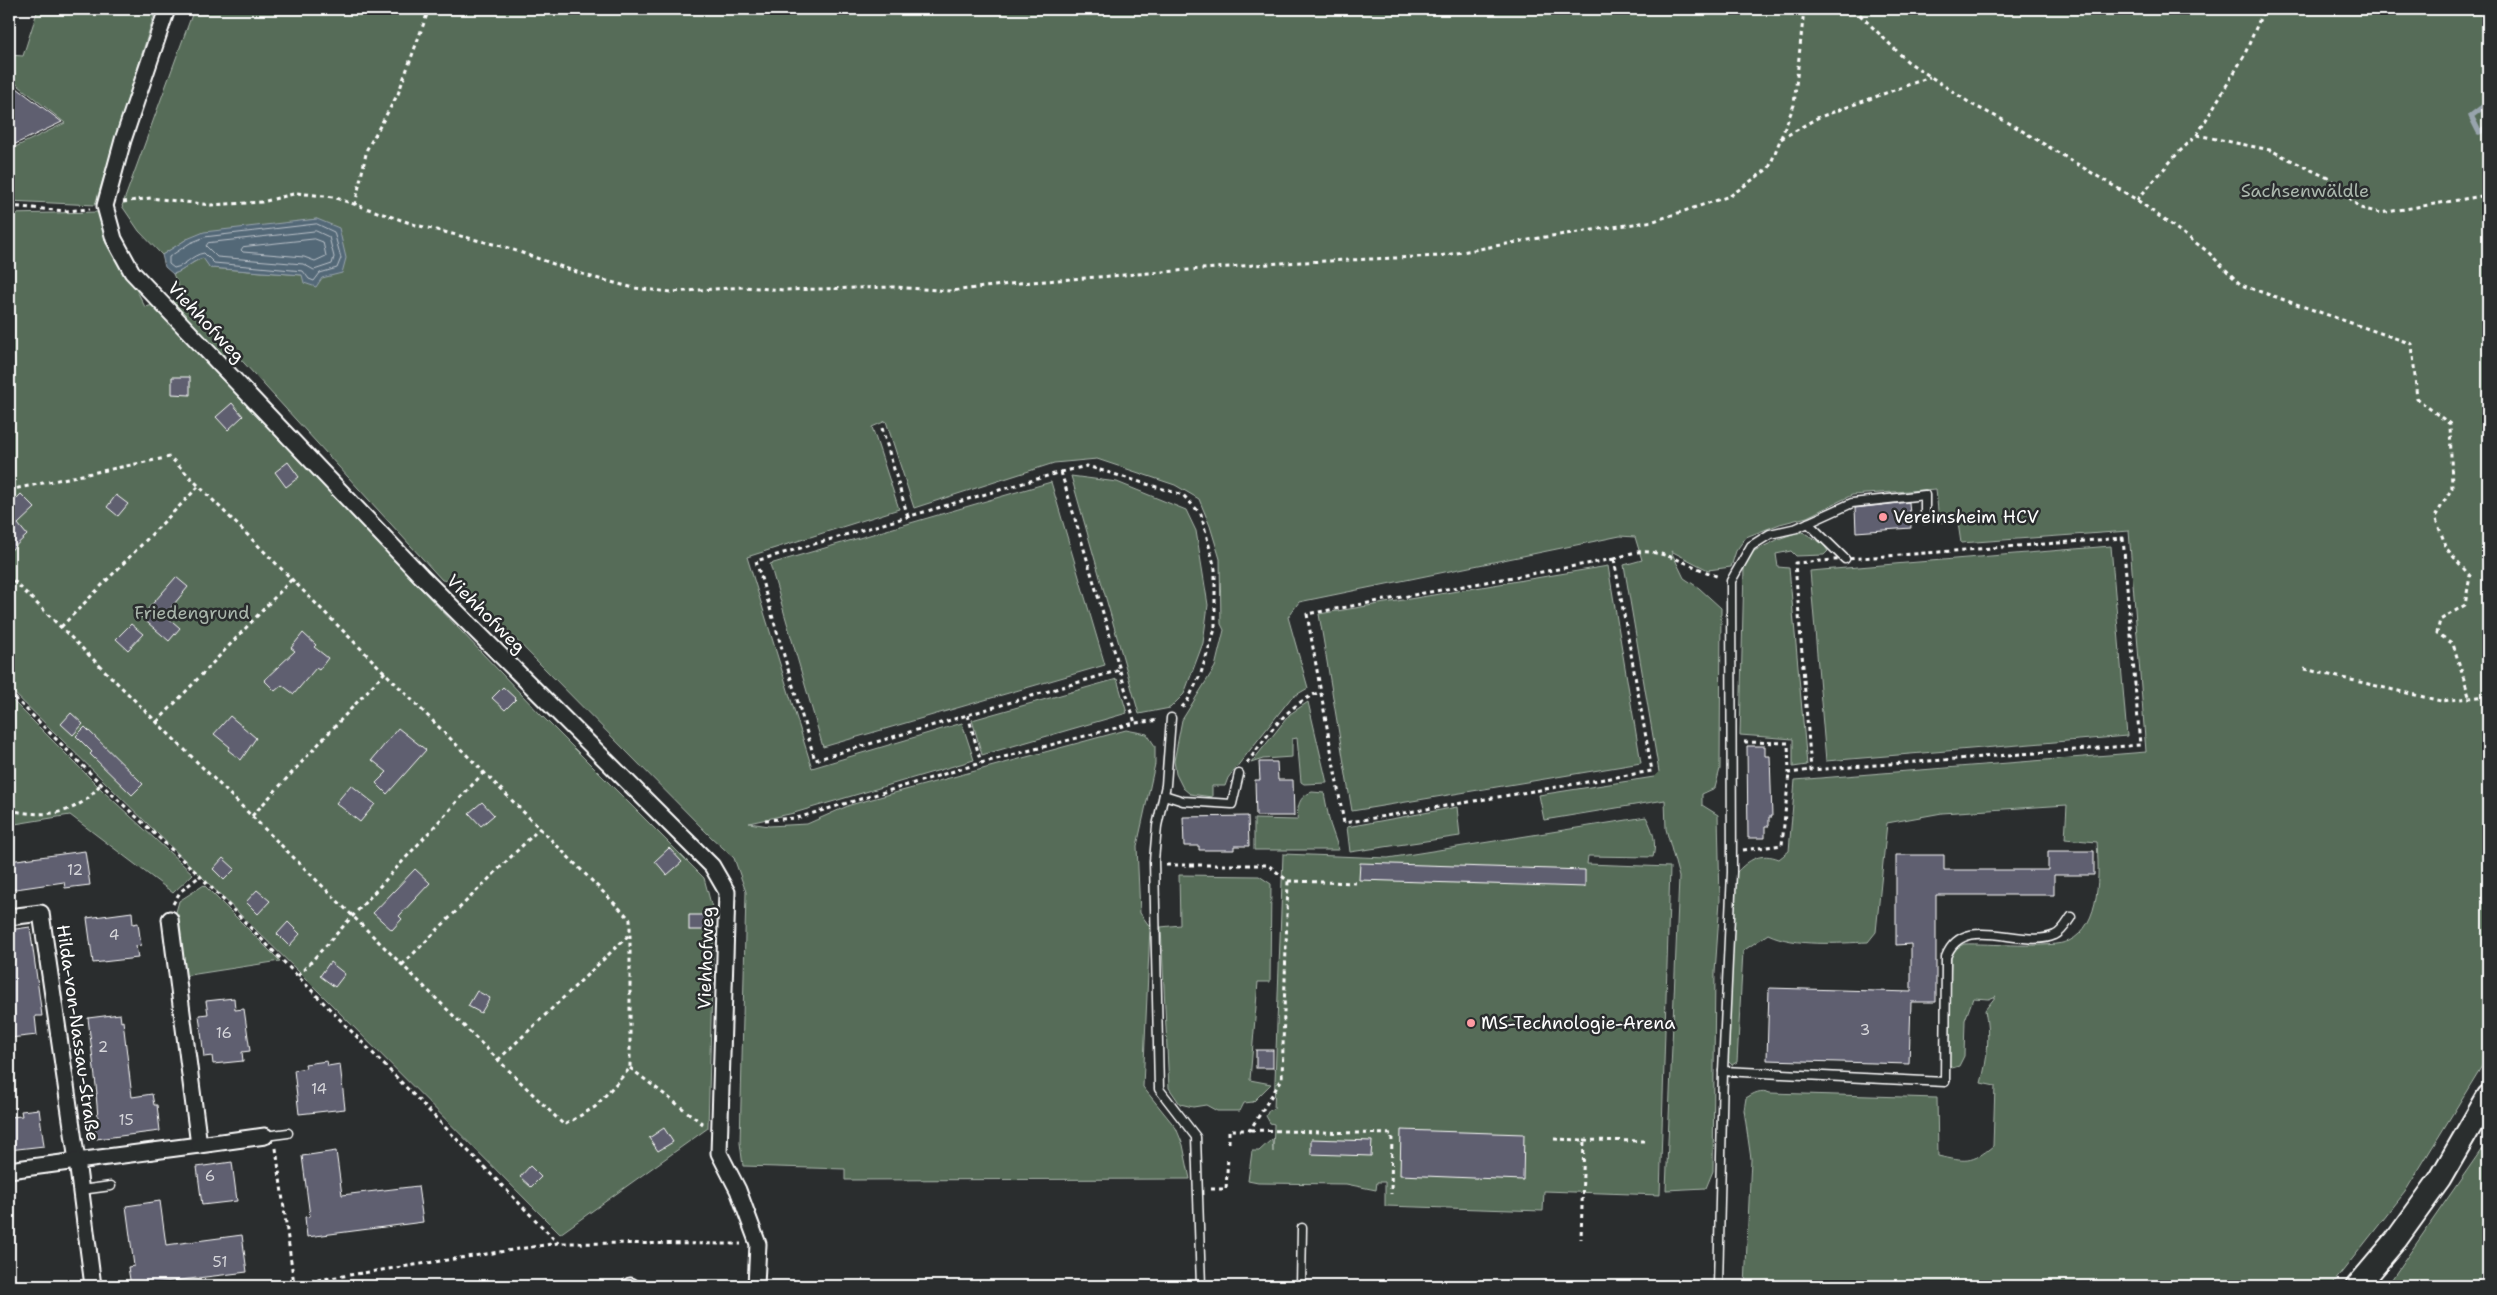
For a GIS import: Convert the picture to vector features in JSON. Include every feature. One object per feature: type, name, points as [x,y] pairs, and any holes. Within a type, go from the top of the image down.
[{"type":"main road","points":[[2357,1286],[2396,1240],[2440,1178],[2488,1096]]},
{"type":"street","points":[[105,206],[123,140],[166,9]]},
{"type":"street","name":"Viehhofweg","points":[[105,206],[114,239],[132,272],[421,576],[712,866],[727,892],[719,1153],[738,1190],[758,1244],[756,1286]]},
{"type":"street","name":"Hilda-von-Nassau-Straße","points":[[9,917],[41,913],[77,1161]]},
{"type":"street","points":[[170,919],[199,1145]]},
{"type":"street","points":[[9,1170],[238,1139],[270,1140]]},
{"type":"street","points":[[77,1161],[94,1286]]},
{"type":"lane","points":[[1718,1286],[1723,1071],[1732,852],[1731,581],[1751,546],[1770,534],[1808,523],[1852,502],[1925,495],[1925,519]]},
{"type":"lane","points":[[1808,523],[1845,559]]},
{"type":"lane","points":[[1172,718],[1164,795],[1157,826],[1154,865],[1159,1089],[1196,1137],[1202,1286]]},
{"type":"lane","points":[[1164,795],[1183,801],[1232,804],[1239,774]]},
{"type":"lane","points":[[1723,1071],[1944,1082],[1946,957],[1950,946],[1965,936],[1986,934],[2041,938],[2056,934],[2071,917]]},
{"type":"lane","points":[[270,1140],[288,1133]]},
{"type":"lane","points":[[81,1190],[111,1186]]},
{"type":"lane","points":[[1301,1286],[1302,1228]]},
{"type":"path","points":[[355,205],[367,149],[398,94],[419,42],[429,9]]},
{"type":"path","points":[[9,206],[66,210],[95,209],[151,198],[211,205],[262,202],[297,193],[333,198],[416,225],[505,247],[588,276],[634,288],[671,292],[744,287],[784,290],[894,287],[951,291],[1019,283],[1281,264],[1440,256],[1545,236],[1654,221],[1730,196],[1769,168],[1794,104],[1804,9]]},
{"type":"path","points":[[1854,9],[1906,61],[1973,105],[2010,123],[2137,200],[2207,251],[2241,285],[2412,344],[2417,399],[2450,424],[2452,488],[2435,517],[2447,549],[2470,576],[2465,605],[2440,620],[2437,633],[2453,644],[2470,696]]},
{"type":"path","points":[[2137,200],[2177,154],[2197,135],[2244,56],[2264,9]]},
{"type":"path","points":[[1780,139],[1817,118],[1930,77]]},
{"type":"path","points":[[2197,135],[2270,150],[2330,178],[2360,208],[2381,213],[2488,195]]},
{"type":"path","points":[[882,428],[908,516]]},
{"type":"path","points":[[9,490],[170,457],[630,919],[630,1068],[595,1107],[564,1125],[9,576]]},
{"type":"path","points":[[765,820],[797,818],[981,763],[1135,723],[1172,718],[1187,702],[1201,673],[1215,629],[1215,569],[1201,514],[1183,495],[1087,466],[756,561],[815,760],[1120,670]]},
{"type":"path","points":[[1061,472],[1135,723]]},
{"type":"path","points":[[61,627],[199,486]]},
{"type":"path","points":[[1789,773],[2140,745],[2123,538],[1795,563],[1811,770]]},
{"type":"path","points":[[1614,559],[1652,771],[1344,822],[1307,614],[1614,559],[1635,552],[1662,555],[1731,581]]},
{"type":"path","points":[[157,722],[292,580]]},
{"type":"path","points":[[2304,669],[2441,701],[2470,696],[2488,696]]},
{"type":"path","points":[[252,816],[384,672]]},
{"type":"path","points":[[9,692],[101,784],[200,876],[558,1243]]},
{"type":"path","points":[[1239,774],[1281,718],[1303,699],[1320,692]]},
{"type":"path","points":[[968,715],[981,763]]},
{"type":"path","points":[[1732,741],[1788,743],[1789,773],[1782,845],[1732,852]]},
{"type":"path","points":[[298,976],[354,917],[484,772]]},
{"type":"path","points":[[9,810],[34,816],[60,810],[81,804],[101,784]]},
{"type":"path","points":[[402,965],[540,828]]},
{"type":"path","points":[[1154,865],[1268,865],[1288,881],[1358,883]]},
{"type":"path","points":[[170,919],[171,907],[176,897],[200,876]]},
{"type":"path","points":[[1250,1130],[1282,1079],[1288,881]]},
{"type":"path","points":[[498,1060],[630,934]]},
{"type":"path","points":[[630,1068],[708,1128],[720,1134]]},
{"type":"path","points":[[1229,1144],[1229,1130],[1392,1134],[1391,1194]]},
{"type":"path","points":[[1554,1139],[1644,1141]]},
{"type":"path","points":[[270,1140],[294,1284]]},
{"type":"path","points":[[1581,1239],[1584,1140]]},
{"type":"path","points":[[1198,1189],[1226,1189],[1228,1157]]},
{"type":"path","points":[[278,1286],[558,1243],[758,1244]]},
{"type":"green space","points":[[38,9],[154,9],[155,12],[95,205],[9,201],[9,150],[65,123],[9,78],[9,55],[23,56]]},
{"type":"green space","points":[[194,9],[2488,9],[2488,1056],[2405,1192],[2331,1286],[1745,1286],[1751,1159],[1744,1110],[1746,1098],[1764,1091],[1770,1093],[1937,1098],[1938,1156],[1955,1160],[1968,1160],[1985,1152],[1993,1146],[1995,1086],[1981,1083],[1988,1047],[1985,1010],[1996,996],[1989,999],[1973,998],[1965,1020],[1964,1056],[1959,1066],[1952,1068],[1948,1063],[1951,958],[1956,948],[1964,944],[2048,945],[2069,941],[2080,933],[2088,923],[2096,897],[2098,882],[2097,842],[2065,839],[2067,805],[1942,813],[1887,823],[1876,932],[1868,942],[1804,943],[1768,934],[1743,951],[1737,1062],[1732,1065],[1728,1061],[1736,873],[1756,858],[1767,856],[1779,859],[1789,851],[1795,780],[2146,752],[2129,531],[1961,543],[1958,523],[1939,522],[1936,489],[1852,495],[1807,517],[1780,524],[1746,537],[1736,551],[1731,567],[1708,570],[1671,551],[1684,578],[1699,588],[1721,608],[1720,769],[1715,788],[1702,794],[1702,805],[1718,815],[1720,900],[1715,973],[1713,1171],[1706,1188],[1666,1190],[1679,877],[1666,829],[1665,800],[1544,820],[1539,795],[1654,777],[1659,772],[1624,565],[1642,560],[1635,537],[1620,536],[1299,602],[1288,617],[1308,688],[1291,698],[1228,778],[1225,786],[1212,786],[1212,797],[1190,794],[1183,788],[1176,774],[1174,761],[1182,720],[1215,667],[1224,630],[1221,624],[1220,559],[1199,499],[1175,485],[1097,459],[1054,463],[914,508],[886,421],[872,427],[899,509],[747,557],[812,768],[962,723],[974,760],[794,813],[749,823],[769,826],[807,824],[850,805],[1126,730],[1147,734],[1155,746],[1155,764],[1137,846],[1140,913],[1150,927],[1143,1087],[1176,1128],[1183,1145],[1190,1179],[845,1180],[845,1169],[743,1166],[740,1143],[746,892],[734,858],[460,583],[442,580],[234,352],[204,361],[541,715],[704,878],[714,915],[708,1128],[560,1234],[301,974],[9,688],[9,214],[98,212],[145,307],[184,298],[173,274],[204,258],[210,268],[302,275],[317,219],[187,239],[162,255],[139,231],[122,206]]},
{"type":"green space","points":[[1071,476],[1117,482],[1186,510],[1196,531],[1208,605],[1203,643],[1184,694],[1170,708],[1139,714]]},
{"type":"green space","points":[[1051,482],[1105,665],[823,747],[770,564]]},
{"type":"green space","points":[[1801,531],[1823,544],[1828,551],[1824,555],[1796,556],[1791,551],[1776,554],[1778,567],[1789,568],[1807,765],[1793,767],[1793,739],[1740,735],[1744,568],[1752,552]]},
{"type":"green space","points":[[2111,546],[2127,736],[1826,761],[1810,571]]},
{"type":"green space","points":[[1608,566],[1641,763],[1352,811],[1319,614]]},
{"type":"green space","points":[[1117,679],[1127,713],[982,755],[972,720]]},
{"type":"green space","points":[[9,697],[104,792],[193,874],[173,893],[70,815],[9,825]]},
{"type":"green space","points":[[1308,702],[1327,783],[1304,784],[1301,782],[1297,738],[1292,739],[1292,757],[1263,759],[1251,763],[1290,714]]},
{"type":"green space","points":[[1312,792],[1324,793],[1330,824],[1339,850],[1254,850],[1254,819],[1297,820],[1298,806],[1301,799]]},
{"type":"green space","points":[[1457,807],[1460,836],[1350,852],[1347,827]]},
{"type":"green space","name":"MS-Technologie-Arena","points":[[1646,817],[1654,837],[1653,857],[1588,856],[1587,864],[1670,867],[1660,1195],[1544,1191],[1543,1211],[1385,1206],[1385,1182],[1377,1182],[1376,1190],[1346,1184],[1258,1183],[1248,1181],[1252,1151],[1259,1151],[1272,1139],[1273,1152],[1274,1124],[1270,1123],[1266,1116],[1269,1110],[1274,1109],[1283,854],[1388,858]]},
{"type":"green space","points":[[1179,875],[1259,876],[1271,884],[1270,982],[1258,982],[1250,1080],[1271,1084],[1253,1102],[1244,1103],[1240,1111],[1217,1111],[1206,1105],[1193,1107],[1180,1104],[1169,1088],[1161,927],[1180,925]]},
{"type":"green space","points":[[204,885],[280,961],[183,976],[173,923],[179,901]]},
{"type":"green space","points":[[2488,1140],[2488,1286],[2387,1286]]},
{"type":"water","points":[[317,219],[339,228],[346,258],[342,273],[322,278],[316,287],[304,283],[302,275],[210,268],[203,258],[173,274],[165,267],[162,255],[187,239],[204,232]]},
{"type":"building","points":[[9,82],[62,122],[9,147]]},
{"type":"building","points":[[172,377],[190,377],[190,395],[172,394]]},
{"type":"building","points":[[232,403],[243,416],[228,430],[216,417]]},
{"type":"building","points":[[288,462],[299,477],[286,487],[275,472]]},
{"type":"building","points":[[21,494],[35,508],[18,524],[27,535],[9,552],[9,506]]},
{"type":"building","points":[[116,495],[128,504],[118,516],[107,507]]},
{"type":"building","name":"Vereinsheim HCV","points":[[1909,502],[1911,528],[1856,532],[1855,508]]},
{"type":"building","points":[[176,577],[188,587],[165,615],[180,628],[169,641],[141,617]]},
{"type":"building","points":[[131,624],[143,634],[128,650],[116,639]]},
{"type":"building","points":[[303,633],[316,645],[314,647],[328,658],[319,670],[316,668],[294,694],[282,685],[275,691],[264,680],[295,651],[291,648]]},
{"type":"building","points":[[503,687],[516,699],[505,710],[492,698]]},
{"type":"building","points":[[71,713],[83,724],[73,735],[61,724]]},
{"type":"building","points":[[230,716],[256,738],[241,760],[228,750],[230,747],[214,734]]},
{"type":"building","points":[[85,727],[143,784],[132,795],[90,754],[92,752],[76,736]]},
{"type":"building","points":[[398,728],[426,750],[387,794],[376,783],[387,772],[372,760]]},
{"type":"building","points":[[1747,746],[1765,746],[1765,756],[1770,756],[1772,817],[1769,817],[1769,826],[1765,826],[1765,838],[1748,838]]},
{"type":"building","points":[[1259,762],[1277,762],[1278,780],[1293,780],[1294,816],[1256,816],[1255,780],[1260,780]]},
{"type":"building","points":[[351,785],[375,804],[360,822],[336,803]]},
{"type":"building","points":[[482,802],[494,815],[481,826],[469,813]]},
{"type":"building","points":[[1248,816],[1249,846],[1234,846],[1234,850],[1199,850],[1199,846],[1184,846],[1183,817]]},
{"type":"building","points":[[669,848],[682,862],[667,875],[655,861]]},
{"type":"building","points":[[85,851],[90,885],[65,888],[64,882],[9,890],[9,861]]},
{"type":"building","points":[[2048,851],[2094,851],[2094,875],[2054,875],[2054,895],[1936,895],[1936,1002],[1911,1002],[1909,1064],[1767,1060],[1769,988],[1911,992],[1911,944],[1896,945],[1896,855],[1944,855],[1944,870],[2048,870]]},
{"type":"building","points":[[223,858],[235,869],[224,880],[213,869]]},
{"type":"building","points":[[1360,863],[1585,870],[1585,887],[1359,880]]},
{"type":"building","points":[[415,869],[430,883],[399,916],[402,919],[392,930],[373,913]]},
{"type":"building","points":[[257,890],[270,901],[258,914],[246,902]]},
{"type":"building","points":[[132,912],[133,924],[138,923],[141,945],[136,946],[138,958],[93,963],[87,918]]},
{"type":"building","points":[[689,915],[707,915],[707,930],[689,930]]},
{"type":"building","points":[[288,922],[300,934],[289,946],[277,934]]},
{"type":"building","points":[[30,927],[42,1016],[35,1016],[37,1035],[10,1038],[9,930]]},
{"type":"building","points":[[330,962],[345,974],[335,987],[320,976]]},
{"type":"building","points":[[477,991],[490,998],[481,1013],[468,1006]]},
{"type":"building","points":[[234,998],[235,1010],[244,1009],[250,1051],[242,1052],[243,1061],[213,1064],[212,1056],[204,1057],[199,1015],[208,1014],[206,1001]]},
{"type":"building","points":[[120,1014],[121,1022],[123,1021],[132,1097],[152,1094],[154,1105],[157,1105],[160,1131],[96,1139],[94,1118],[98,1117],[97,1094],[88,1018]]},
{"type":"building","points":[[1256,1050],[1273,1050],[1273,1068],[1256,1068]]},
{"type":"building","points":[[327,1061],[328,1066],[340,1064],[345,1109],[299,1114],[294,1070],[306,1068],[305,1064]]},
{"type":"building","points":[[39,1109],[44,1146],[9,1150],[9,1117],[22,1116],[21,1111]]},
{"type":"building","points":[[664,1128],[673,1142],[658,1151],[649,1138]]},
{"type":"building","points":[[1401,1130],[1524,1134],[1523,1180],[1400,1175]]},
{"type":"building","points":[[1311,1139],[1372,1141],[1371,1156],[1311,1154]]},
{"type":"building","points":[[336,1151],[342,1195],[418,1186],[423,1222],[307,1237],[305,1217],[310,1216],[302,1156]]},
{"type":"building","points":[[232,1162],[237,1201],[202,1205],[197,1167]]},
{"type":"building","points":[[530,1166],[541,1177],[531,1187],[520,1177]]},
{"type":"building","points":[[160,1201],[166,1245],[242,1235],[247,1272],[131,1286],[128,1267],[134,1266],[126,1206]]},
{"type":"waterway","points":[[2488,103],[2471,116],[2479,132],[2488,127]]},
{"type":"place","name":"Vereinsheim HCV","points":[[1883,517]]},
{"type":"place","name":"MS-Technologie-Arena","points":[[1471,1023]]},
{"type":"park label","name":"Sachsenwäldle","points":[[2305,191]]},
{"type":"park label","name":"Friedengrund","points":[[192,613]]}]
